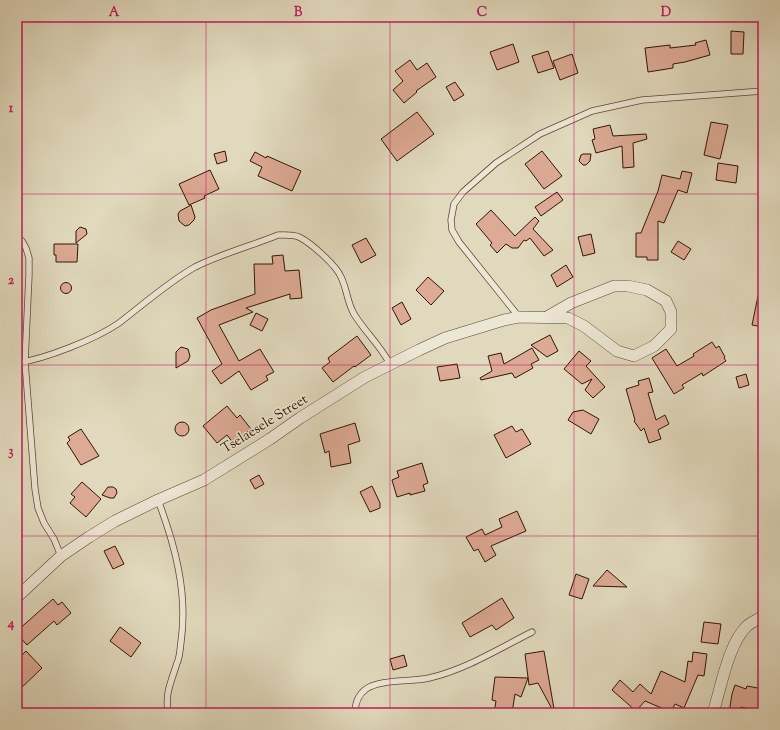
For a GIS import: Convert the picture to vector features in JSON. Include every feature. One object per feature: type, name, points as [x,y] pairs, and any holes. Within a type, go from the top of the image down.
[{"type":"street","name":"Tselaesele Street","points":[[17,597],[61,556],[115,521],[204,480],[365,377],[445,338],[504,320],[519,317],[568,318],[584,326],[617,351],[634,356],[654,346],[672,329],[671,312],[666,301],[647,290],[628,286],[614,286],[571,303],[547,317]]},
{"type":"street","points":[[713,713],[728,662],[737,639],[748,626],[763,616]]},
{"type":"lane","points":[[519,317],[459,242],[452,230],[451,220],[454,204],[463,192],[496,163],[540,134],[592,111],[642,100],[763,91]]},
{"type":"lane","points":[[17,363],[25,362],[88,340],[118,324],[169,284],[196,267],[278,235],[289,235],[299,237],[333,265],[342,277],[349,305],[384,352],[390,364]]},
{"type":"lane","points":[[17,237],[22,240],[29,258],[25,381],[38,508],[61,556]]},
{"type":"lane","points":[[158,500],[168,526],[179,569],[183,622],[178,662],[171,680],[166,701],[168,713]]},
{"type":"lane","points":[[355,713],[355,706],[358,698],[366,689],[378,685],[429,678],[459,668],[532,632]]},
{"type":"building","points":[[731,31],[744,32],[743,54],[731,54]]},
{"type":"building","points":[[706,40],[710,55],[673,64],[673,68],[648,72],[645,48],[670,45],[670,48],[696,45],[695,43]]},
{"type":"building","points":[[513,44],[519,62],[497,70],[490,52]]},
{"type":"building","points":[[548,51],[554,68],[538,73],[532,56]]},
{"type":"building","points":[[572,54],[578,73],[560,80],[553,61]]},
{"type":"building","points":[[410,60],[417,70],[427,63],[436,77],[416,91],[417,92],[404,103],[393,90],[403,81],[395,71]]},
{"type":"building","points":[[455,82],[464,95],[454,101],[446,87]]},
{"type":"building","points":[[417,112],[434,134],[397,161],[381,139]]},
{"type":"building","points":[[711,122],[728,125],[720,159],[704,155]]},
{"type":"building","points":[[610,125],[613,136],[646,134],[647,139],[633,143],[634,167],[623,168],[622,146],[596,153],[592,140],[595,139],[593,129]]},
{"type":"building","points":[[225,151],[227,161],[217,164],[214,154]]},
{"type":"building","points":[[542,151],[562,176],[544,189],[525,164]]},
{"type":"building","points":[[255,152],[266,158],[267,156],[301,171],[292,191],[258,176],[262,167],[250,161]]},
{"type":"building","points":[[591,154],[590,161],[586,165],[583,165],[579,161],[581,155]]},
{"type":"building","points":[[718,163],[738,166],[736,183],[716,180]]},
{"type":"building","points":[[210,170],[219,189],[204,196],[205,198],[189,205],[179,184]]},
{"type":"building","points":[[682,171],[692,173],[687,193],[678,190],[664,223],[658,221],[658,260],[647,260],[647,257],[636,257],[636,233],[641,233],[658,191],[662,175],[680,179]]},
{"type":"building","points":[[557,192],[563,200],[541,216],[535,207]]},
{"type":"building","points":[[191,205],[195,217],[189,225],[185,226],[179,221],[178,214],[180,211]]},
{"type":"building","points":[[491,210],[515,236],[535,217],[539,221],[533,229],[553,250],[544,256],[530,238],[526,241],[524,240],[518,248],[512,248],[506,244],[497,253],[490,245],[492,243],[476,224]]},
{"type":"building","points":[[80,227],[86,229],[87,234],[76,243],[76,231]]},
{"type":"building","points":[[591,234],[595,253],[583,256],[578,237]]},
{"type":"building","points":[[366,238],[376,255],[361,263],[352,245]]},
{"type":"building","points":[[678,241],[691,249],[684,260],[671,252]]},
{"type":"building","points":[[54,244],[78,244],[77,262],[56,262],[56,255],[54,255]]},
{"type":"building","points":[[283,255],[285,271],[299,270],[302,298],[290,299],[290,294],[246,308],[253,312],[219,325],[239,361],[260,349],[274,372],[266,376],[268,380],[251,390],[239,371],[221,384],[212,371],[222,364],[197,318],[211,310],[255,294],[254,264],[273,264],[272,256]]},
{"type":"building","points":[[566,265],[573,277],[557,287],[551,275]]},
{"type":"building","points":[[428,277],[444,291],[431,305],[416,290]]},
{"type":"building","points":[[66,282],[70,284],[72,288],[70,292],[66,294],[62,292],[60,288],[62,284]]},
{"type":"building","points":[[758,296],[763,296],[763,327],[752,325]]},
{"type":"building","points":[[402,302],[411,319],[401,325],[392,308]]},
{"type":"building","points":[[256,313],[268,319],[262,331],[250,325]]},
{"type":"building","points":[[550,335],[558,351],[547,357],[531,345]]},
{"type":"building","points":[[357,336],[371,355],[333,382],[322,368],[330,362],[328,358]]},
{"type":"building","points":[[712,342],[716,348],[719,346],[726,361],[703,376],[702,373],[682,385],[684,388],[674,394],[652,358],[666,349],[677,366],[694,356],[693,354]]},
{"type":"building","points":[[181,347],[188,349],[190,356],[188,361],[176,368],[176,352]]},
{"type":"building","points":[[532,348],[539,360],[531,364],[533,368],[515,378],[512,373],[481,380],[480,378],[492,371],[488,356],[501,353],[504,364]]},
{"type":"building","points":[[579,351],[591,361],[586,366],[605,387],[593,398],[585,390],[592,379],[582,384],[564,369]]},
{"type":"building","points":[[457,364],[460,378],[440,381],[437,367]]},
{"type":"building","points":[[746,374],[749,385],[739,388],[736,377]]},
{"type":"building","points":[[649,378],[653,392],[648,393],[656,420],[665,415],[669,424],[658,430],[661,439],[649,443],[644,428],[641,431],[634,421],[635,420],[626,389],[639,385],[638,381]]},
{"type":"building","points":[[227,406],[237,418],[240,415],[251,429],[234,444],[227,435],[217,443],[203,426]]},
{"type":"building","points":[[583,410],[599,419],[591,434],[568,420],[573,412]]},
{"type":"building","points":[[182,422],[187,424],[189,429],[187,434],[182,436],[177,434],[175,429],[177,424]]},
{"type":"building","points":[[355,423],[360,441],[348,445],[351,463],[331,467],[329,451],[325,453],[320,434]]},
{"type":"building","points":[[512,426],[516,432],[522,429],[531,444],[506,458],[494,435]]},
{"type":"building","points":[[81,429],[99,456],[81,465],[67,443],[70,440],[68,437]]},
{"type":"building","points":[[422,463],[428,483],[423,485],[425,491],[397,497],[392,480],[399,477],[397,471]]},
{"type":"building","points":[[259,475],[264,484],[255,489],[250,480]]},
{"type":"building","points":[[82,482],[101,499],[86,517],[70,503],[75,497],[71,494]]},
{"type":"building","points":[[372,486],[380,503],[380,508],[370,512],[360,492]]},
{"type":"building","points":[[108,487],[113,487],[116,489],[117,493],[114,498],[102,495]]},
{"type":"building","points":[[517,511],[526,531],[491,546],[496,555],[485,562],[478,549],[474,551],[466,537],[482,529],[485,535],[502,527],[499,519]]},
{"type":"building","points":[[115,546],[124,564],[113,569],[104,551]]},
{"type":"building","points":[[607,570],[627,587],[593,586]]},
{"type":"building","points":[[576,574],[589,579],[582,599],[569,595]]},
{"type":"building","points":[[502,598],[514,618],[496,630],[492,625],[470,637],[462,623]]},
{"type":"building","points":[[53,599],[58,605],[62,602],[71,613],[57,625],[54,621],[27,645],[17,634],[17,631]]},
{"type":"building","points":[[704,622],[721,624],[718,644],[701,642]]},
{"type":"building","points":[[120,627],[141,643],[131,657],[110,641]]},
{"type":"building","points":[[26,651],[42,668],[17,692],[17,660]]},
{"type":"building","points":[[544,651],[554,709],[552,709],[538,683],[529,685],[525,654]]},
{"type":"building","points":[[693,652],[707,654],[704,676],[698,675],[684,708],[675,704],[671,712],[645,701],[636,711],[612,690],[620,680],[633,692],[640,684],[651,694],[661,671],[685,682],[688,661],[692,662]]},
{"type":"building","points":[[404,655],[407,666],[393,670],[390,659]]},
{"type":"building","points":[[495,677],[528,678],[521,697],[515,694],[512,713],[494,713],[496,701],[492,700]]},
{"type":"building","points":[[735,685],[746,689],[747,686],[763,689],[763,712],[741,707],[740,713],[729,713]]}]
